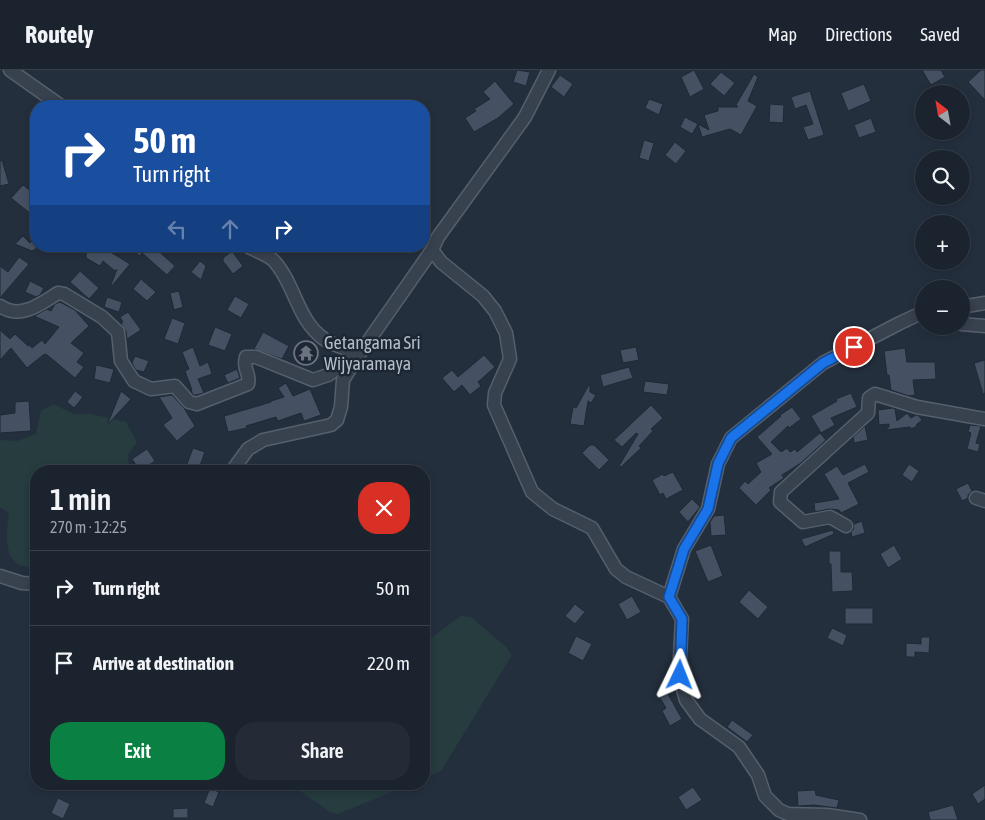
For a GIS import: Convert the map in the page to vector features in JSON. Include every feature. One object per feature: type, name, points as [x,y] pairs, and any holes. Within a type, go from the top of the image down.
[{"type":"street","points":[[10,70],[52,100]]},
{"type":"street","points":[[236,465],[248,449],[263,440],[330,425],[337,420],[341,407],[343,380],[432,250],[438,237],[525,116],[549,70]]},
{"type":"street","points":[[432,250],[441,262],[483,296],[495,311],[506,333],[510,358],[495,393],[494,405],[532,492],[553,510],[592,528],[616,569],[626,577],[669,597],[682,619],[680,675],[686,700],[700,719],[739,747],[758,775],[765,796],[779,810],[788,814],[827,815],[860,820]]},
{"type":"street","points":[[258,252],[272,259],[281,270],[298,306],[312,328],[324,340],[360,353]]},
{"type":"street","points":[[0,306],[5,309],[25,312],[58,293],[64,294],[102,317],[118,332],[121,361],[134,381],[151,389],[175,386],[189,402],[197,404],[248,384],[250,379],[244,365],[246,358],[256,357],[313,380],[328,375],[360,353]]},
{"type":"street","points":[[970,306],[985,303]]},
{"type":"street","points":[[669,597],[684,549],[708,509],[718,464],[731,438],[823,363],[900,323],[915,317]]},
{"type":"street","points":[[900,323],[915,323]]},
{"type":"street","points":[[970,325],[985,326]]},
{"type":"street","points":[[846,526],[830,517],[803,522],[780,502],[781,492],[868,413],[869,398],[875,394],[917,407],[985,419]]},
{"type":"street","points":[[0,576],[30,584]]},
{"type":"green space","points":[[53,404],[74,414],[91,414],[126,422],[137,442],[128,454],[129,465],[30,465],[30,567],[20,565],[14,561],[8,549],[9,513],[0,507],[0,440],[17,441],[36,434],[41,411]]},
{"type":"green space","points":[[461,616],[471,617],[506,647],[512,655],[441,771],[430,776],[430,639]]},
{"type":"green space","points":[[299,790],[396,790],[338,814],[330,812]]},
{"type":"building","points":[[517,70],[530,72],[526,86],[513,82]]},
{"type":"building","points":[[694,70],[704,89],[690,97],[681,77]]},
{"type":"building","points":[[922,70],[941,70],[945,77],[931,85]]},
{"type":"building","points":[[981,70],[985,70],[985,100],[968,82]]},
{"type":"building","points":[[721,72],[735,83],[724,96],[710,84]]},
{"type":"building","points":[[754,74],[758,77],[748,101],[757,106],[741,135],[730,129],[702,137],[698,124],[709,130],[704,115],[718,111],[718,107],[738,107],[736,105]]},
{"type":"building","points":[[560,75],[573,84],[564,97],[551,87]]},
{"type":"building","points":[[495,81],[514,104],[498,118],[474,132],[465,118],[476,111],[474,109],[490,99],[483,92]]},
{"type":"building","points":[[864,84],[871,101],[848,111],[841,93]]},
{"type":"building","points":[[810,91],[824,135],[808,140],[803,127],[813,124],[806,105],[795,109],[791,97]]},
{"type":"building","points":[[649,99],[663,104],[659,115],[645,108]]},
{"type":"building","points":[[770,104],[784,105],[783,123],[769,122]]},
{"type":"building","points":[[685,117],[698,124],[692,134],[680,127]]},
{"type":"building","points":[[871,118],[876,132],[859,138],[854,125]]},
{"type":"building","points":[[644,140],[654,143],[649,161],[639,158]]},
{"type":"building","points":[[675,142],[686,151],[676,164],[665,155]]},
{"type":"building","points":[[2,160],[9,184],[0,186],[0,161]]},
{"type":"building","points":[[23,185],[30,190],[30,213],[11,198]]},
{"type":"building","points":[[23,236],[30,243],[30,250],[15,244]]},
{"type":"building","points":[[87,252],[111,252],[130,264],[112,286],[117,269],[115,271],[103,261],[100,266],[86,258]]},
{"type":"building","points":[[134,252],[160,252],[175,266],[167,275],[142,253],[140,256]]},
{"type":"building","points":[[233,252],[243,266],[233,274],[223,261],[223,258]]},
{"type":"building","points":[[19,257],[29,264],[0,298],[0,266],[8,272]]},
{"type":"building","points":[[200,261],[206,266],[201,280],[191,272]]},
{"type":"building","points":[[80,271],[99,288],[89,299],[70,282]]},
{"type":"building","points":[[141,279],[156,292],[147,301],[133,289]]},
{"type":"building","points":[[30,281],[44,288],[40,295],[36,297],[25,292]]},
{"type":"building","points":[[179,291],[183,307],[174,310],[170,293]]},
{"type":"building","points":[[235,296],[249,304],[241,318],[227,310]]},
{"type":"building","points":[[107,297],[122,302],[119,312],[104,307]]},
{"type":"building","points":[[60,302],[75,310],[89,326],[71,343],[84,353],[77,362],[84,367],[75,378],[46,354],[27,368],[11,348],[0,360],[0,330],[10,339],[15,334],[32,348],[42,340],[45,344],[59,327],[34,316],[47,309],[51,311],[55,304]]},
{"type":"building","points":[[128,312],[141,330],[127,339],[120,317]]},
{"type":"building","points":[[172,318],[185,323],[178,344],[164,339]]},
{"type":"building","points":[[215,327],[232,334],[225,351],[208,345]]},
{"type":"building","points":[[263,332],[289,346],[282,359],[254,349]]},
{"type":"building","points":[[193,347],[200,366],[208,362],[212,374],[198,379],[204,393],[196,395],[193,395],[191,390],[185,371],[189,369],[182,352]]},
{"type":"building","points":[[636,347],[639,360],[623,363],[620,350]]},
{"type":"building","points":[[905,348],[907,362],[935,362],[936,379],[913,380],[915,395],[909,396],[891,390],[884,351]]},
{"type":"building","points":[[484,355],[495,367],[478,382],[481,386],[470,395],[462,385],[454,392],[442,378],[452,370],[458,377]]},
{"type":"building","points":[[135,356],[149,361],[144,372],[136,370],[132,363]]},
{"type":"building","points":[[985,360],[985,393],[983,394],[974,363]]},
{"type":"building","points":[[96,365],[114,369],[110,383],[94,379]]},
{"type":"building","points":[[629,367],[633,378],[603,387],[600,375]]},
{"type":"building","points":[[237,369],[240,378],[228,383],[224,375]]},
{"type":"building","points":[[645,381],[669,384],[667,395],[643,392]]},
{"type":"building","points":[[286,383],[293,396],[310,389],[321,415],[304,421],[301,413],[278,421],[276,417],[246,426],[247,428],[228,432],[224,416],[284,397],[278,388]]},
{"type":"building","points":[[590,383],[590,392],[596,395],[591,403],[588,401],[584,426],[570,424],[573,407],[576,408]]},
{"type":"building","points":[[75,391],[83,397],[74,408],[67,402]]},
{"type":"building","points":[[121,391],[131,399],[108,423]]},
{"type":"building","points":[[851,393],[857,407],[831,418],[835,425],[821,433],[811,416],[837,401],[836,399]]},
{"type":"building","points":[[172,395],[184,408],[195,426],[177,441],[163,425],[172,418],[159,397]]},
{"type":"building","points":[[29,401],[31,431],[0,433],[0,415],[15,413],[15,402]]},
{"type":"building","points":[[651,405],[663,418],[651,429],[653,431],[639,446],[641,448],[621,467],[619,466],[638,434],[636,433],[622,447],[614,440]]},
{"type":"building","points":[[792,407],[801,419],[789,428],[788,426],[771,442],[781,452],[787,448],[790,452],[795,449],[797,452],[820,433],[826,440],[801,463],[782,475],[784,478],[769,488],[771,490],[756,505],[739,488],[745,481],[748,484],[761,472],[756,463],[772,454],[757,437],[780,415]]},
{"type":"building","points":[[895,409],[897,421],[907,413],[911,418],[918,415],[922,420],[911,429],[910,427],[885,430],[889,427],[889,424],[879,425],[878,410]]},
{"type":"building","points":[[970,425],[981,426],[976,443],[980,444],[978,452],[967,449],[971,433],[968,432]]},
{"type":"building","points":[[865,426],[868,440],[854,443],[853,437]]},
{"type":"building","points":[[590,445],[594,445],[609,460],[599,470],[582,453]]},
{"type":"building","points":[[193,448],[205,452],[200,465],[187,464]]},
{"type":"building","points":[[147,449],[155,461],[149,465],[136,465],[132,459]]},
{"type":"building","points":[[865,464],[869,472],[848,483],[859,504],[841,513],[839,510],[829,509],[815,512],[814,503],[839,499],[824,474],[837,466],[843,475]]},
{"type":"building","points":[[909,464],[919,471],[912,482],[902,475]]},
{"type":"building","points":[[673,472],[683,490],[666,499],[663,493],[660,495],[652,480],[663,474],[664,476]]},
{"type":"building","points":[[968,483],[972,491],[968,498],[962,501],[956,489]]},
{"type":"building","points":[[692,499],[700,507],[688,522],[679,512]]},
{"type":"building","points":[[724,515],[726,535],[711,536],[710,522],[714,516]]},
{"type":"building","points":[[862,521],[865,533],[852,537],[851,532],[854,524]]},
{"type":"building","points":[[833,530],[834,534],[805,547],[801,539]]},
{"type":"building","points":[[711,545],[723,576],[708,582],[695,551]]},
{"type":"building","points":[[894,545],[902,559],[888,568],[880,554]]},
{"type":"building","points":[[829,551],[841,551],[841,572],[852,572],[853,591],[832,592]]},
{"type":"building","points":[[749,590],[768,607],[758,619],[739,602]]},
{"type":"building","points":[[632,596],[641,612],[627,620],[618,604]]},
{"type":"building","points":[[575,604],[585,612],[575,624],[565,616]]},
{"type":"building","points":[[845,608],[873,608],[873,624],[845,624]]},
{"type":"building","points":[[832,628],[847,635],[843,646],[827,638]]},
{"type":"building","points":[[576,636],[592,644],[583,661],[568,653]]},
{"type":"building","points":[[921,637],[930,637],[929,653],[915,652],[915,657],[906,657],[906,643],[921,644]]},
{"type":"building","points":[[668,694],[682,719],[670,726],[662,711],[666,708],[660,698]]},
{"type":"building","points":[[732,720],[753,735],[747,742],[727,727]]},
{"type":"building","points":[[985,785],[985,799],[978,804],[972,794]]},
{"type":"building","points":[[693,787],[702,800],[686,810],[678,797]]},
{"type":"building","points":[[209,790],[219,792],[213,807],[204,803]]},
{"type":"building","points":[[815,790],[816,795],[839,800],[837,808],[814,805],[798,806],[797,791]]},
{"type":"building","points":[[58,798],[70,804],[63,819],[51,813]]},
{"type":"building","points":[[953,805],[958,820],[930,820],[928,812]]},
{"type":"building","points":[[188,808],[188,818],[173,818],[173,809]]},
{"type":"place","name":"Getangama Sri Wijyaramaya","points":[[306,353]]},
{"type":"route","points":[[680,675],[682,619],[669,597],[684,549],[708,509],[718,464],[731,438],[823,363],[854,347]]}]
